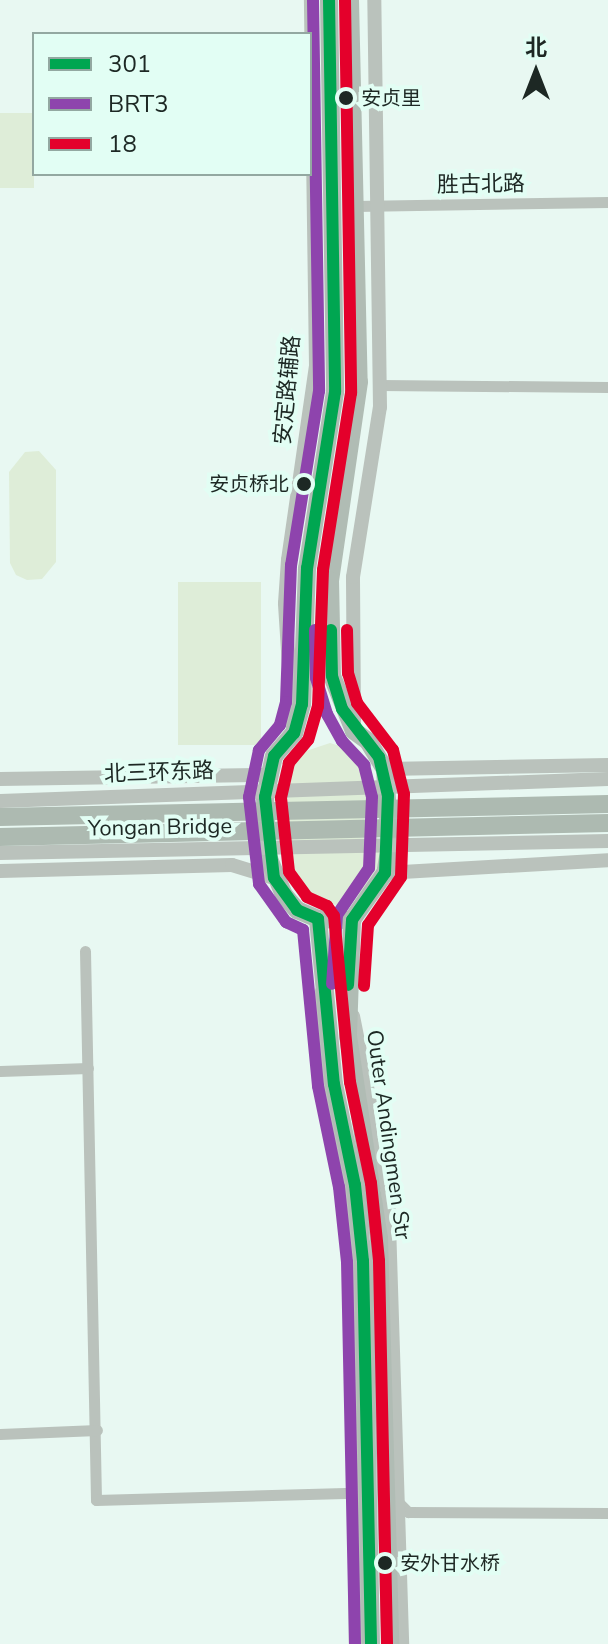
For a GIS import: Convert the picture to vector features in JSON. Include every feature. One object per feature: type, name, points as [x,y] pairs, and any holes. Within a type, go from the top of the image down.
[{"type":"highway","points":[[0,817],[608,804]]},
{"type":"highway","points":[[0,837],[608,823]]},
{"type":"main road","points":[[329,0],[335,392],[307,568],[301,710],[294,733],[274,756],[268,775],[267,854],[274,878],[297,910],[318,919],[352,920],[385,873],[390,846],[385,769],[368,741],[354,731],[342,709],[332,676],[330,580],[359,382],[350,0]]},
{"type":"main road","points":[[318,919],[327,971],[334,1084],[355,1185],[363,1261],[377,1495],[371,1644]]},
{"type":"main road","name":"Outer Andingmen Str","points":[[352,920],[348,1036],[379,1238],[377,1495],[390,1644]]},
{"type":"street","name":"安定路辅路","points":[[311,0],[311,32]]},
{"type":"street","points":[[354,731],[353,577],[377,436],[380,385],[374,0]]},
{"type":"street","name":"安定路辅路","points":[[294,733],[285,603],[316,366],[312,176]]},
{"type":"street","points":[[312,233],[331,194]]},
{"type":"street","name":"胜古北路","points":[[355,206],[608,202]]},
{"type":"street","points":[[380,385],[608,387]]},
{"type":"street","points":[[385,769],[608,765]]},
{"type":"street","points":[[0,779],[268,775]]},
{"type":"street","name":"北三环东路","points":[[0,801],[608,779]]},
{"type":"street","name":"Yongan Bridge","points":[[0,853],[608,841]]},
{"type":"street","points":[[385,873],[608,860]]},
{"type":"street","points":[[0,871],[232,865],[274,878]]},
{"type":"street","points":[[85,951],[97,1430],[96,1500],[377,1495],[408,1512],[608,1513]]},
{"type":"street","points":[[0,1071],[88,1068]]},
{"type":"street","points":[[0,1434],[97,1430]]},
{"type":"street","points":[[356,1644],[377,1495]]},
{"type":"street","points":[[377,1495],[402,1644]]},
{"type":"green space","points":[[0,113],[32,113],[34,188],[0,188]]},
{"type":"green space","points":[[39,451],[56,470],[56,562],[42,579],[27,580],[16,575],[10,563],[9,472],[25,452]]},
{"type":"green space","points":[[178,582],[261,582],[261,745],[178,745]]},
{"type":"green space","points":[[330,743],[350,749],[370,769],[380,861],[365,892],[336,905],[308,896],[290,873],[286,785],[293,762],[306,751]]},
{"type":"transit line","name":"BRT3","points":[[313,0],[319,391],[291,565],[286,702],[280,725],[259,750],[249,797],[259,884],[286,922],[303,930],[318,1086],[339,1187],[347,1262],[355,1644]]},
{"type":"transit line","name":"301","points":[[329,0],[335,392],[307,568],[302,704],[294,733],[274,756],[265,797],[274,878],[297,910],[318,919],[334,1084],[355,1185],[363,1261],[371,1644]]},
{"type":"transit line","name":"18","points":[[345,0],[351,393],[323,570],[318,706],[308,740],[289,763],[281,798],[289,872],[307,897],[327,906],[334,916],[350,1082],[371,1183],[379,1261],[387,1644]]},
{"type":"transit line","name":"BRT3","points":[[315,630],[316,678],[327,714],[342,741],[364,765],[372,797],[369,868],[337,915],[332,984]]},
{"type":"transit line","name":"301","points":[[331,630],[332,676],[342,709],[379,757],[388,795],[385,873],[352,920],[348,985]]},
{"type":"transit line","name":"18","points":[[347,630],[348,673],[357,703],[393,750],[404,794],[401,877],[368,925],[364,986]]},
{"type":"place","name":"安贞里","points":[[346,98]]},
{"type":"place","name":"安贞桥北","points":[[304,484]]},
{"type":"place","name":"安外甘水桥","points":[[385,1563]]}]
